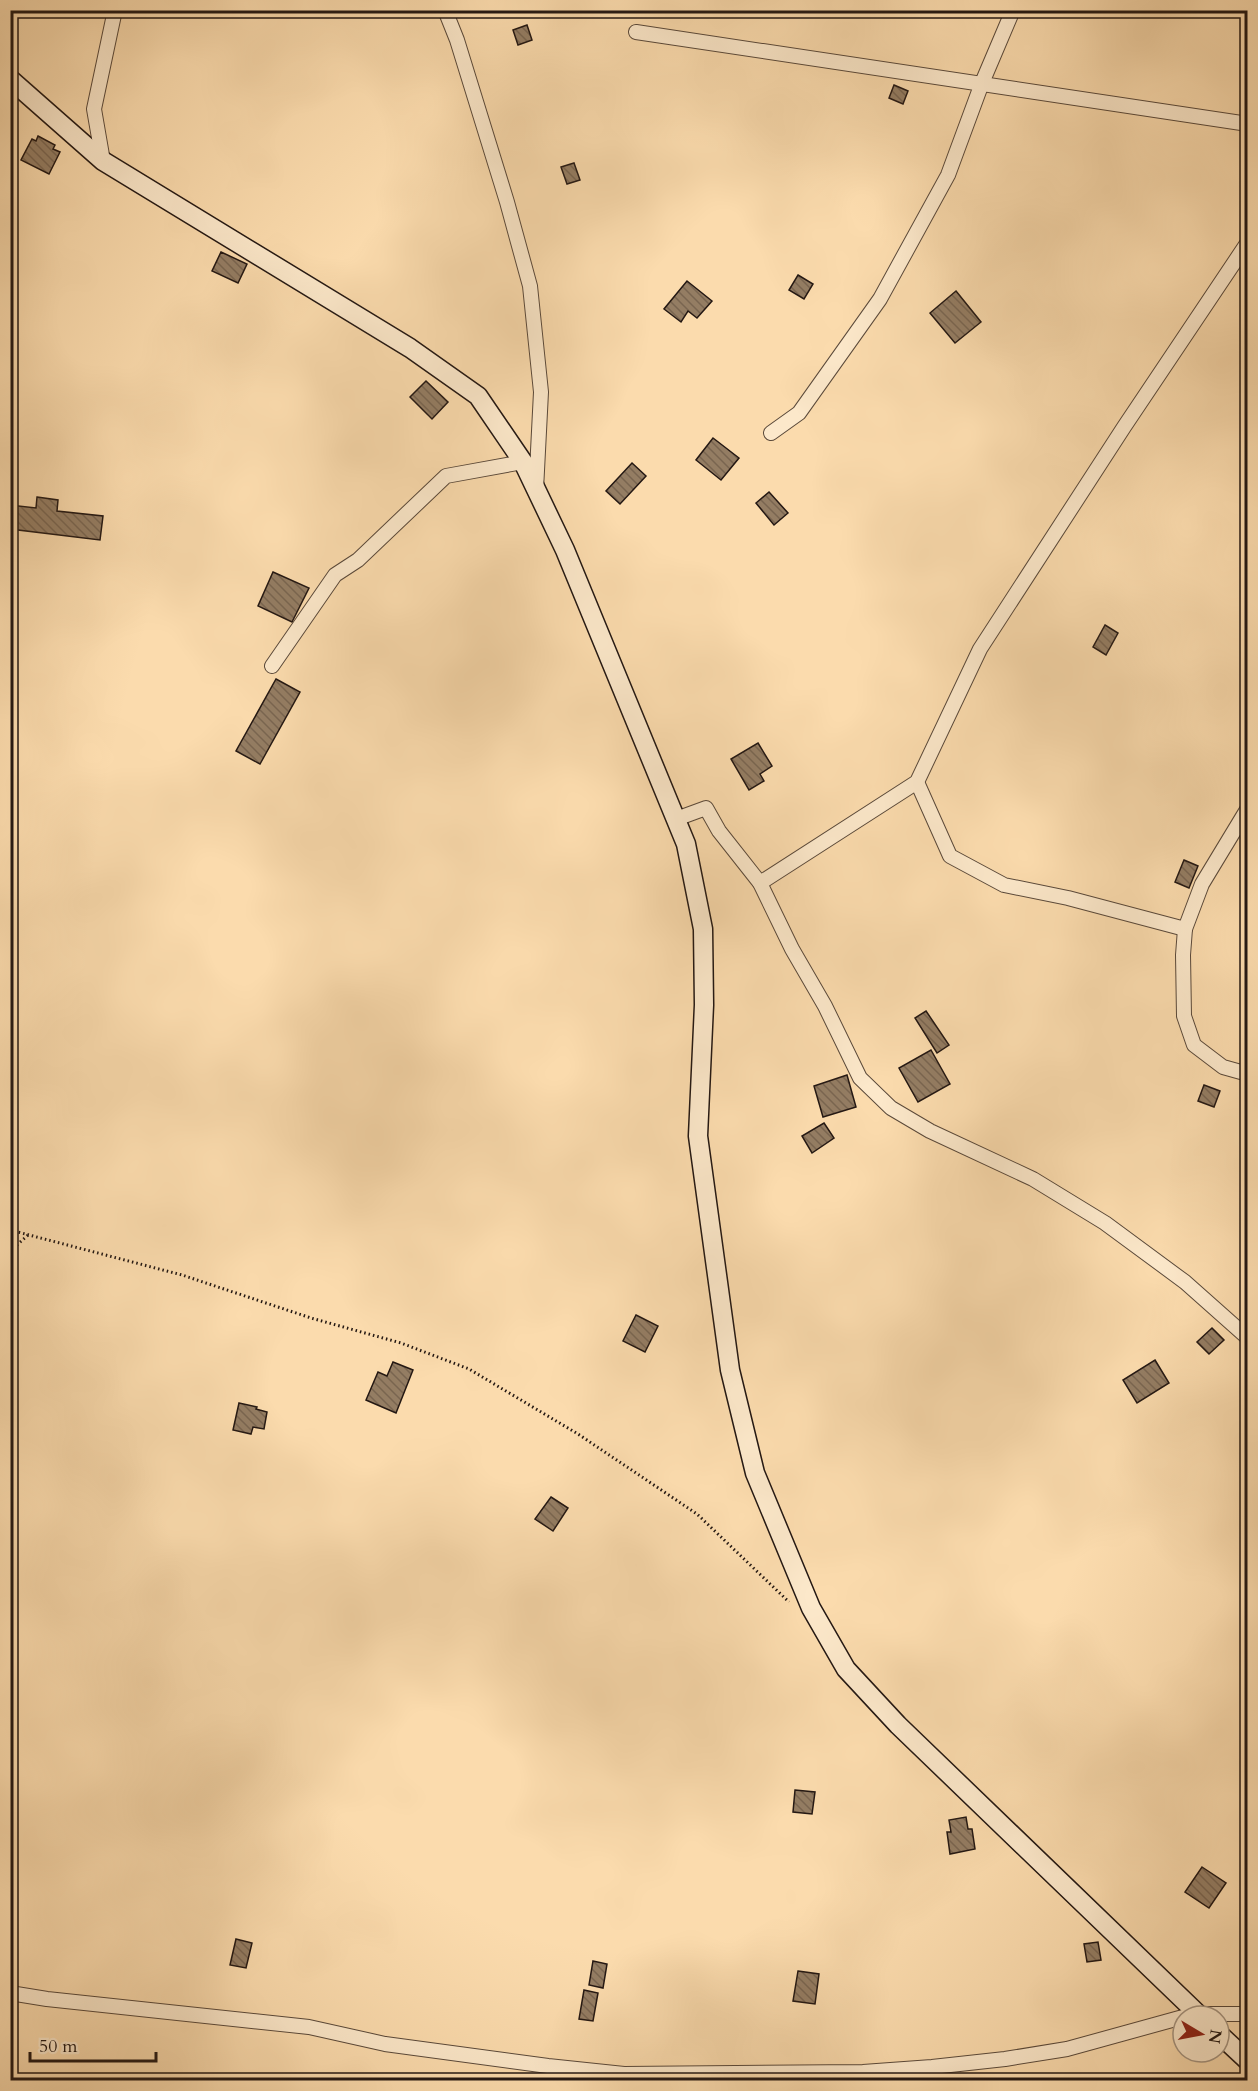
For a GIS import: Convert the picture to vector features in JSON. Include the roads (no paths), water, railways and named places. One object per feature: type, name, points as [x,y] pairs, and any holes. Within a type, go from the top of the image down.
[{"type":"street","points":[[103,161],[94,109],[115,10]]},
{"type":"street","points":[[445,10],[457,40],[530,285],[541,392],[537,490]]},
{"type":"street","points":[[771,433],[799,412],[880,299],[948,175],[982,83],[1013,10]]},
{"type":"street","points":[[636,32],[1248,123]]},
{"type":"street","points":[[10,80],[103,161],[410,348],[468,389],[477,396],[523,462],[565,550],[686,844],[703,928],[704,1005],[698,1136],[730,1370],[755,1473],[811,1608],[846,1669],[898,1725],[1180,2004]]},
{"type":"street","points":[[760,883],[917,782],[980,649],[1124,427],[1248,242]]},
{"type":"street","points":[[272,666],[335,575],[358,560],[446,476],[523,462]]},
{"type":"street","points":[[917,782],[951,856],[1004,885],[1068,898],[1185,929]]},
{"type":"street","points":[[676,819],[706,808],[719,831],[760,883],[860,1078],[891,1108],[930,1131],[1033,1179],[1105,1223],[1185,1282],[1248,1338]]},
{"type":"street","points":[[1248,808],[1202,884],[1185,929],[1183,955],[1184,1016],[1194,1045],[1223,1066],[1248,1074]]},
{"type":"street","points":[[10,1993],[47,1999],[309,2026],[385,2044],[624,2074],[863,2072],[932,2067],[1066,2049],[1171,2022]]},
{"type":"street","points":[[1231,2015],[1248,2014]]},
{"type":"street","points":[[1231,2045],[1248,2061]]}]
